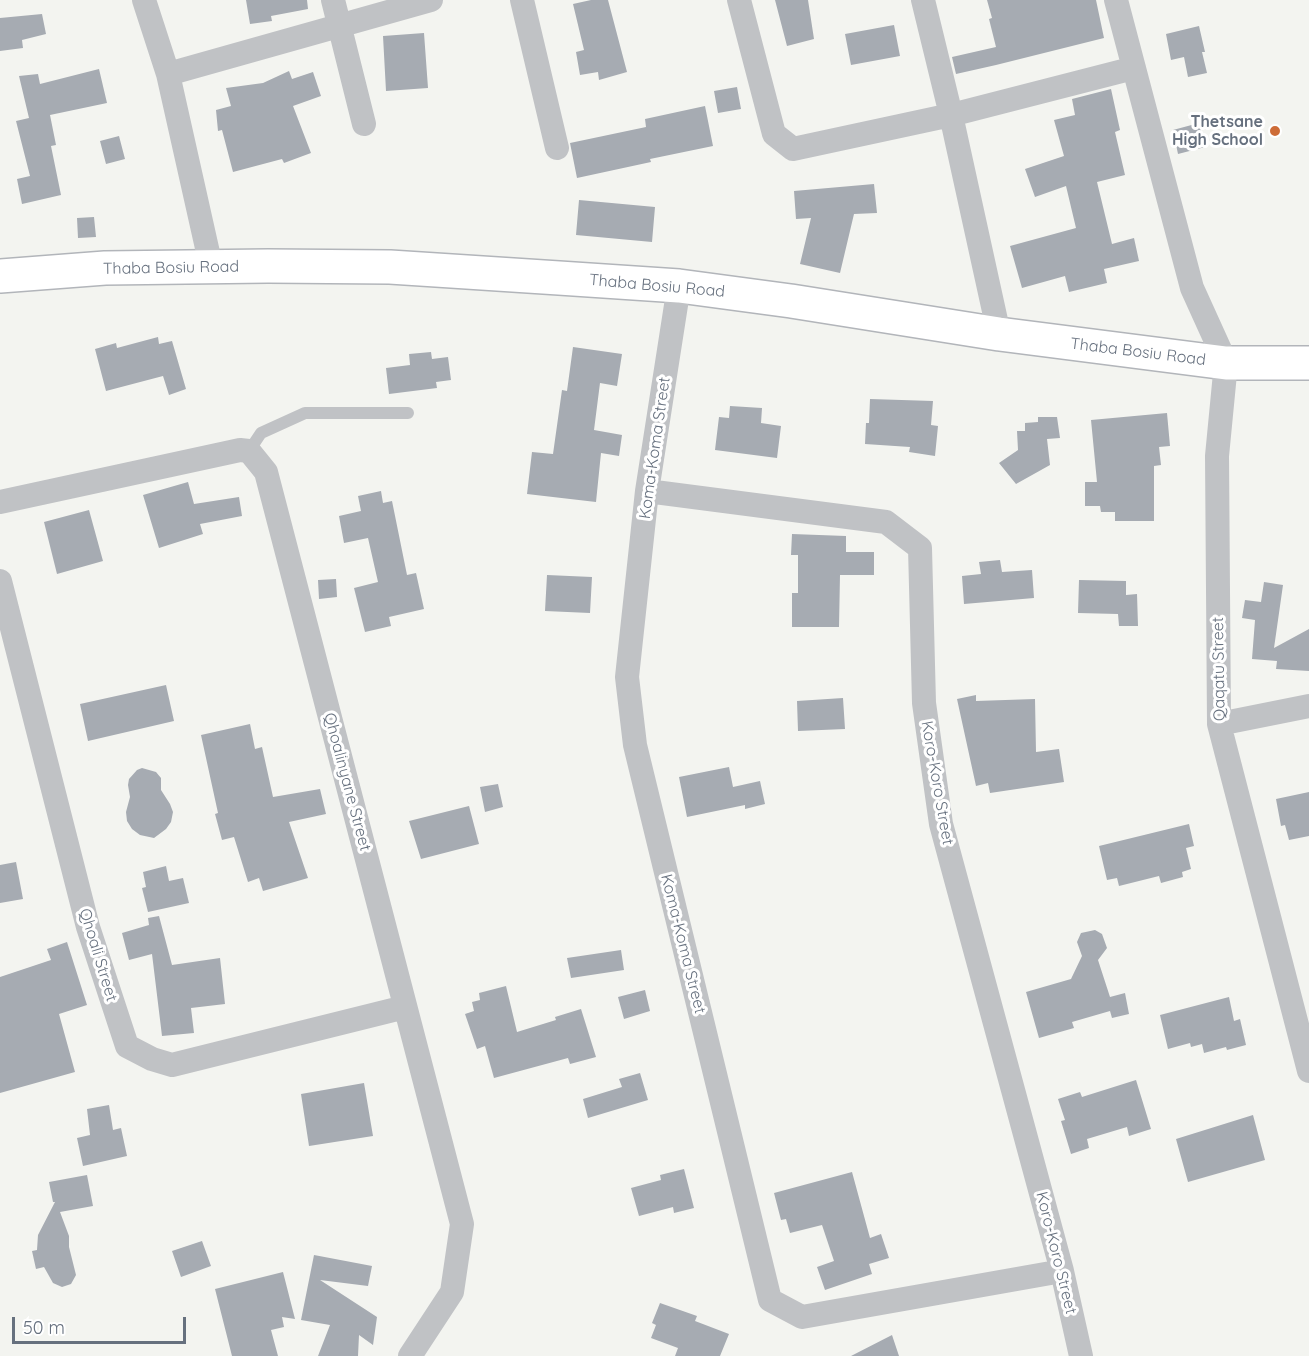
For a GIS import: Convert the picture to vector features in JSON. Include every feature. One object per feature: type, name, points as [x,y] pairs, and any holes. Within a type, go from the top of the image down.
[{"type":"street","points":[[144,0],[168,74],[211,266]]},
{"type":"street","points":[[333,0],[364,124]]},
{"type":"street","points":[[168,74],[431,0]]},
{"type":"street","points":[[522,0],[557,148]]},
{"type":"street","points":[[738,0],[774,134],[793,149],[951,115],[1134,69]]},
{"type":"street","points":[[923,0],[999,334]]},
{"type":"street","points":[[1116,0],[1192,288],[1226,363]]},
{"type":"street","name":"Thaba Bosiu Road","points":[[0,276],[105,268],[390,267],[679,286],[999,334],[1226,363],[1309,363]]},
{"type":"street","name":"Koma-Koma Street","points":[[679,286],[647,491],[627,677],[635,745],[770,1300],[802,1317],[1062,1271]]},
{"type":"street","name":"Qaqatu Street","points":[[1226,363],[1217,456],[1219,724],[1309,1071]]},
{"type":"street","points":[[0,502],[240,450],[249,451]]},
{"type":"street","name":"Qhoalinyane Street","points":[[249,451],[266,472],[462,1224],[452,1293],[410,1356]]},
{"type":"street","name":"Koro-Koro Street","points":[[647,491],[886,522],[920,548],[924,703],[941,824],[1062,1271],[1081,1356]]},
{"type":"street","name":"Qhoali Street","points":[[0,581],[88,927],[127,1046],[152,1059],[172,1065],[405,1007]]},
{"type":"street","points":[[1219,724],[1309,706]]},
{"type":"lane","points":[[249,451],[261,434],[305,413],[408,413]]},
{"type":"building","points":[[246,0],[307,0],[308,9],[271,16],[272,21],[250,24]]},
{"type":"building","points":[[591,0],[608,0],[627,72],[599,80],[598,72],[580,75],[576,52],[584,50],[573,4]]},
{"type":"building","points":[[775,0],[808,0],[814,39],[787,46]]},
{"type":"building","points":[[987,0],[1096,0],[1104,38],[956,74],[952,57],[996,47]]},
{"type":"building","points":[[42,14],[46,34],[22,40],[23,48],[0,51],[0,18]]},
{"type":"building","points":[[894,25],[900,56],[851,65],[845,34]]},
{"type":"building","points":[[1199,26],[1207,73],[1188,77],[1184,57],[1171,60],[1166,34]]},
{"type":"building","points":[[424,33],[428,88],[386,91],[383,36]]},
{"type":"building","points":[[99,69],[107,103],[50,115],[56,145],[51,146],[61,195],[22,204],[17,179],[30,176],[16,121],[29,118],[19,76],[38,74],[40,84]]},
{"type":"building","points":[[289,71],[292,79],[313,72],[321,96],[293,106],[311,153],[284,163],[282,159],[233,172],[222,130],[218,131],[216,110],[231,106],[226,88],[263,83]]},
{"type":"building","points":[[737,87],[741,109],[718,113],[714,91]]},
{"type":"building","points":[[1111,89],[1120,130],[1115,132],[1125,175],[1097,182],[1112,244],[1134,238],[1139,261],[1104,269],[1107,283],[1069,292],[1065,276],[1022,288],[1010,246],[1076,228],[1066,186],[1035,197],[1025,169],[1064,156],[1054,120],[1075,115],[1072,99]]},
{"type":"building","points":[[705,106],[713,146],[577,178],[570,143],[646,127],[645,119]]},
{"type":"building","points":[[1199,123],[1205,147],[1178,154],[1173,130]]},
{"type":"building","points":[[119,136],[125,159],[106,164],[100,141]]},
{"type":"building","points":[[874,184],[877,213],[854,214],[840,273],[800,264],[811,218],[796,219],[794,191]]},
{"type":"building","points":[[579,200],[655,207],[652,242],[576,235]]},
{"type":"building","points":[[94,217],[96,237],[78,238],[77,218]]},
{"type":"building","points":[[158,337],[159,344],[172,341],[186,389],[169,395],[163,376],[106,391],[95,349],[116,343],[117,348]]},
{"type":"building","points":[[573,347],[622,354],[617,386],[600,383],[594,430],[622,435],[619,456],[601,453],[596,502],[527,494],[532,452],[553,454],[562,390],[567,391]]},
{"type":"building","points":[[431,352],[432,359],[448,357],[451,380],[436,382],[437,388],[389,394],[386,368],[410,365],[409,354]]},
{"type":"building","points":[[870,399],[933,401],[931,425],[938,426],[935,456],[909,452],[910,447],[865,444]]},
{"type":"building","points":[[730,406],[762,408],[761,423],[781,426],[777,458],[715,450],[719,417],[729,418]]},
{"type":"building","points":[[1167,413],[1170,446],[1159,447],[1161,465],[1154,466],[1154,521],[1115,521],[1115,512],[1101,512],[1100,506],[1085,506],[1085,482],[1097,482],[1091,420]]},
{"type":"building","points":[[1038,417],[1057,417],[1060,438],[1047,439],[1050,465],[1016,484],[999,463],[1018,450],[1017,431],[1025,431],[1025,423],[1038,422]]},
{"type":"building","points":[[188,482],[194,504],[239,497],[242,516],[200,524],[203,534],[159,548],[143,495]]},
{"type":"building","points":[[381,491],[383,503],[392,501],[407,575],[416,573],[424,609],[389,617],[391,626],[365,632],[354,588],[378,582],[368,538],[344,543],[339,516],[361,511],[358,496]]},
{"type":"building","points":[[89,510],[103,561],[57,574],[44,522]]},
{"type":"building","points":[[792,534],[846,536],[846,552],[874,552],[874,575],[840,575],[839,627],[792,627],[792,593],[798,593],[798,555],[791,555]]},
{"type":"building","points":[[1000,560],[1002,572],[1032,570],[1034,598],[964,604],[962,576],[981,574],[979,562]]},
{"type":"building","points":[[547,575],[592,577],[590,613],[545,611]]},
{"type":"building","points":[[336,579],[337,597],[319,599],[318,580]]},
{"type":"building","points":[[1079,580],[1126,581],[1126,595],[1137,594],[1138,626],[1119,626],[1118,614],[1078,613]]},
{"type":"building","points":[[1264,582],[1283,585],[1274,648],[1309,629],[1309,671],[1276,669],[1277,661],[1252,659],[1255,620],[1242,618],[1245,600],[1261,602]]},
{"type":"building","points":[[166,685],[174,721],[88,741],[80,704]]},
{"type":"building","points":[[976,695],[976,701],[1035,699],[1036,752],[1059,749],[1064,782],[990,793],[988,783],[976,786],[957,699]]},
{"type":"building","points":[[843,698],[845,729],[798,731],[797,701]]},
{"type":"building","points":[[250,724],[255,749],[262,747],[273,797],[320,789],[326,814],[289,822],[308,878],[263,891],[259,878],[248,882],[234,837],[222,840],[201,735]]},
{"type":"building","points":[[729,767],[733,787],[760,781],[765,804],[745,809],[745,805],[687,817],[679,777]]},
{"type":"building","points":[[142,768],[156,772],[161,778],[161,790],[173,812],[171,822],[166,829],[154,838],[140,835],[127,821],[126,812],[130,797],[129,779]]},
{"type":"building","points":[[498,784],[503,807],[485,812],[480,787]]},
{"type":"building","points":[[1309,792],[1309,836],[1289,840],[1285,825],[1281,826],[1276,799]]},
{"type":"building","points":[[469,806],[479,844],[421,859],[409,821]]},
{"type":"building","points":[[1189,824],[1194,846],[1186,848],[1191,869],[1182,872],[1183,877],[1161,883],[1159,876],[1119,886],[1117,878],[1107,880],[1099,846]]},
{"type":"building","points":[[16,862],[23,899],[0,903],[0,865]]},
{"type":"building","points":[[166,866],[169,881],[183,878],[189,903],[148,912],[142,888],[146,887],[143,872]]},
{"type":"building","points":[[159,916],[172,965],[220,958],[225,1004],[191,1008],[194,1033],[162,1036],[152,954],[129,960],[122,933],[149,925],[148,918]]},
{"type":"building","points":[[1095,930],[1102,934],[1107,948],[1098,960],[1110,997],[1125,993],[1129,1014],[1112,1018],[1110,1011],[1072,1022],[1074,1028],[1039,1038],[1026,992],[1071,979],[1082,956],[1077,942],[1081,933]]},
{"type":"building","points":[[67,942],[87,1005],[59,1014],[75,1072],[0,1093],[0,977],[51,960],[47,949]]},
{"type":"building","points":[[621,950],[624,970],[571,978],[567,958]]},
{"type":"building","points":[[506,986],[517,1032],[556,1020],[555,1017],[581,1009],[596,1057],[570,1064],[568,1058],[494,1078],[485,1046],[477,1049],[465,1014],[474,1011],[472,1002],[480,1000],[479,993]]},
{"type":"building","points":[[645,990],[650,1011],[624,1019],[618,997]]},
{"type":"building","points":[[1229,997],[1234,1021],[1240,1019],[1246,1045],[1204,1053],[1202,1044],[1191,1047],[1190,1043],[1168,1049],[1160,1015]]},
{"type":"building","points":[[640,1073],[648,1100],[588,1118],[583,1099],[622,1087],[619,1079]]},
{"type":"building","points":[[1136,1080],[1151,1129],[1129,1136],[1127,1127],[1087,1139],[1089,1148],[1071,1154],[1061,1121],[1065,1120],[1058,1099],[1080,1092],[1082,1097]]},
{"type":"building","points":[[364,1083],[373,1136],[309,1146],[301,1094]]},
{"type":"building","points":[[109,1105],[113,1130],[121,1128],[127,1156],[83,1166],[77,1138],[90,1135],[87,1109]]},
{"type":"building","points":[[1253,1115],[1265,1160],[1188,1182],[1176,1139]]},
{"type":"building","points":[[684,1169],[694,1208],[674,1213],[673,1207],[639,1216],[631,1188],[661,1180],[660,1175]]},
{"type":"building","points":[[852,1172],[870,1238],[881,1234],[889,1258],[869,1264],[872,1274],[825,1290],[817,1267],[834,1261],[822,1225],[790,1233],[786,1219],[781,1220],[774,1193]]},
{"type":"building","points":[[87,1175],[93,1206],[60,1212],[69,1236],[69,1247],[76,1275],[71,1284],[62,1287],[53,1283],[44,1267],[36,1269],[32,1251],[37,1250],[38,1235],[55,1202],[53,1202],[49,1182]]},
{"type":"building","points":[[202,1241],[211,1266],[181,1277],[172,1251]]},
{"type":"building","points":[[314,1255],[372,1266],[368,1286],[320,1280],[377,1317],[373,1345],[359,1335],[358,1356],[318,1356],[330,1325],[301,1320]]},
{"type":"building","points":[[283,1272],[295,1319],[282,1317],[284,1327],[271,1330],[278,1356],[232,1356],[215,1289]]},
{"type":"building","points":[[660,1303],[697,1316],[695,1321],[729,1334],[720,1356],[675,1356],[678,1348],[651,1338],[656,1325],[652,1323]]},
{"type":"building","points":[[892,1335],[899,1356],[851,1356]]},
{"type":"place","name":"Thetsane High School","points":[[1275,131]]}]
